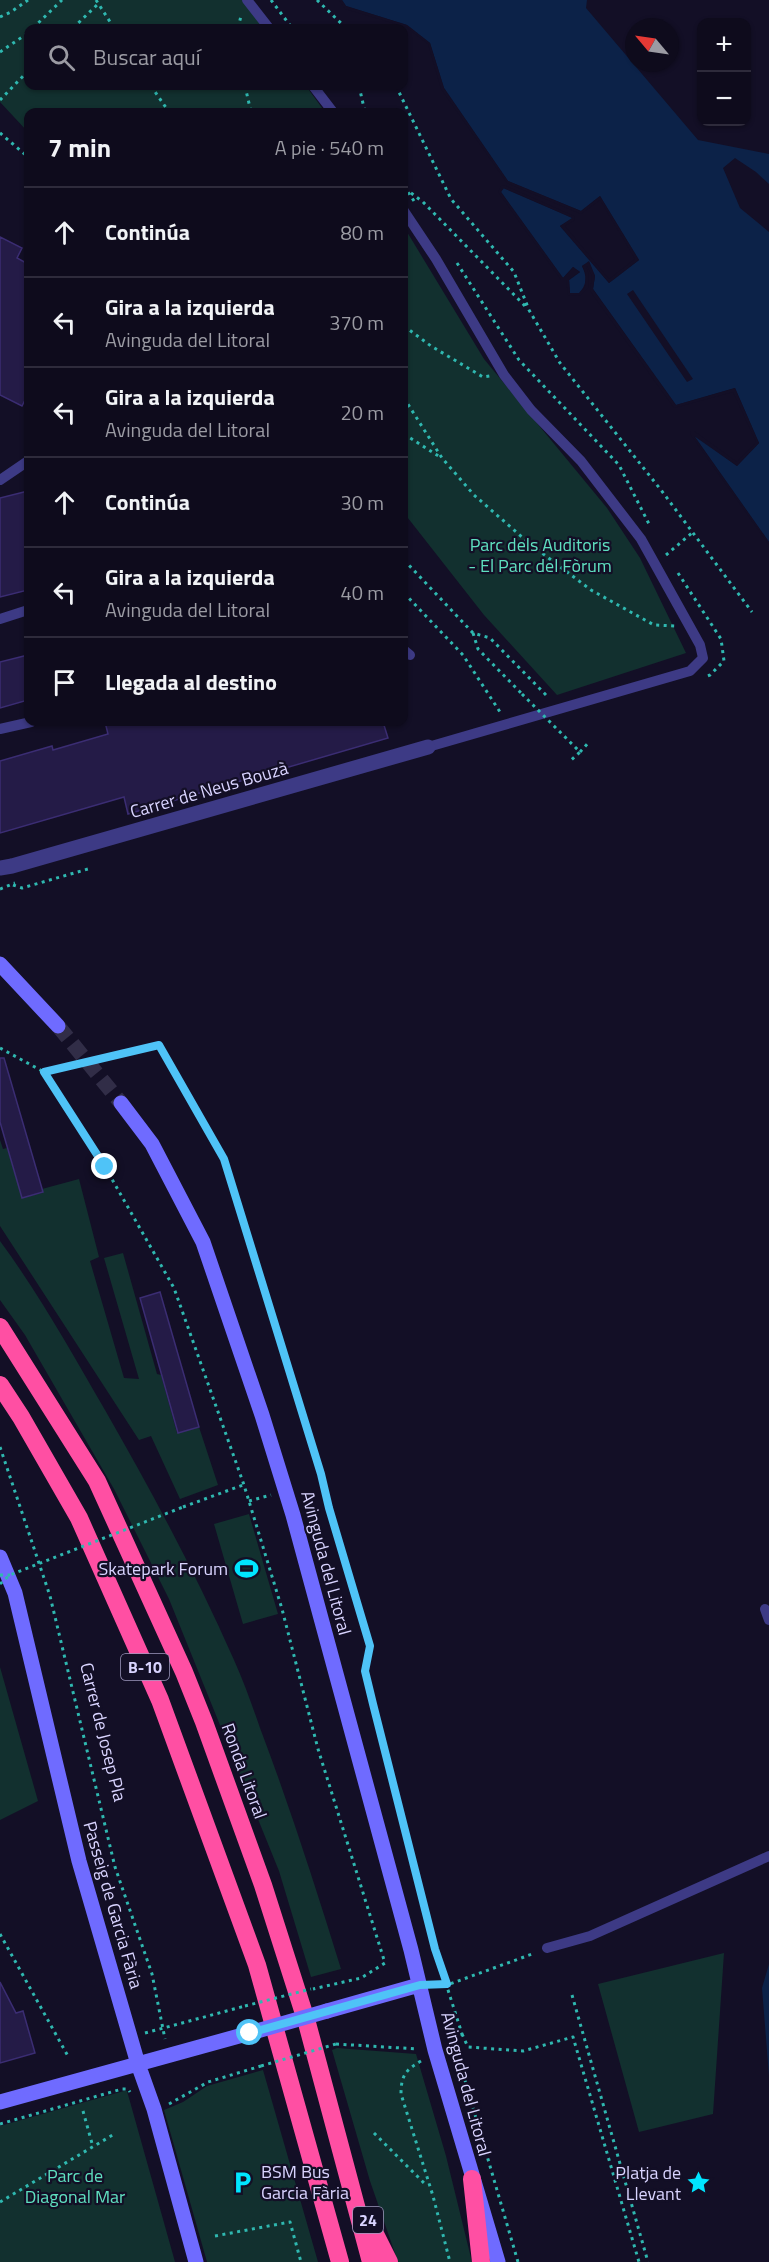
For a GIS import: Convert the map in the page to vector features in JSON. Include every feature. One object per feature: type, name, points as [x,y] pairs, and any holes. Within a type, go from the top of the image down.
[{"type":"highway","name":"Ronda Litoral","points":[[0,1327],[97,1481],[184,1672],[263,1885],[307,2023],[371,2262]]},
{"type":"highway","name":"B-10","points":[[0,1385],[79,1518],[160,1700],[257,1965],[340,2262]]},
{"type":"highway","name":"24","points":[[347,2178],[389,2262]]},
{"type":"highway","points":[[472,2179],[481,2262]]},
{"type":"main road","points":[[0,964],[58,1026]]},
{"type":"main road","name":"Avinguda del Litoral","points":[[120,1103],[152,1144],[166,1168],[203,1242],[217,1279],[293,1515],[420,1985],[435,2050],[498,2262]]},
{"type":"main road","name":"Passeig de Garcia Fària","points":[[0,1557],[15,1593],[79,1861],[138,2064],[154,2109],[196,2262]]},
{"type":"main road","points":[[0,2102],[420,1985]]},
{"type":"street","name":"Carrer de Neus Bouzà","points":[[0,868],[429,747]]},
{"type":"lane","points":[[247,0],[266,24]]},
{"type":"lane","points":[[316,90],[330,108]]},
{"type":"lane","points":[[408,217],[436,259],[504,375],[531,410],[580,461],[641,539],[700,645],[703,658],[690,671],[429,747]]},
{"type":"lane","points":[[0,480],[24,464]]},
{"type":"lane","points":[[0,619],[24,611]]},
{"type":"lane","points":[[0,729],[24,724]]},
{"type":"lane","points":[[765,1609],[769,1620]]},
{"type":"lane","points":[[547,1948],[590,1936],[769,1856]]},
{"type":"path","points":[[0,17],[28,0]]},
{"type":"path","points":[[37,24],[62,0]]},
{"type":"path","points":[[271,0],[289,24]]},
{"type":"path","points":[[317,0],[342,24]]},
{"type":"path","points":[[77,24],[97,2],[111,24]]},
{"type":"path","points":[[0,52],[24,36]]},
{"type":"path","points":[[0,100],[24,76]]},
{"type":"path","points":[[154,90],[166,108]]},
{"type":"path","points":[[246,90],[250,108]]},
{"type":"path","points":[[360,90],[364,108]]},
{"type":"path","points":[[398,90],[407,108]]},
{"type":"path","points":[[408,110],[451,198],[514,272],[529,310],[560,363],[693,532],[752,612]]},
{"type":"path","points":[[0,133],[24,154]]},
{"type":"path","points":[[408,192],[423,202],[529,310]]},
{"type":"path","points":[[408,192],[421,210]]},
{"type":"path","points":[[453,257],[519,360],[619,465],[654,533]]},
{"type":"path","points":[[408,329],[431,346],[483,377],[504,375]]},
{"type":"path","points":[[408,404],[442,458],[474,495],[530,544],[591,590],[654,625],[690,626]]},
{"type":"path","points":[[408,437],[442,458]]},
{"type":"path","points":[[666,555],[693,532]]},
{"type":"path","points":[[662,549],[672,564]]},
{"type":"path","points":[[408,564],[472,633],[478,649],[580,752]]},
{"type":"path","points":[[678,573],[721,639],[724,662],[710,675],[699,679]]},
{"type":"path","points":[[408,597],[463,655],[499,711],[504,727]]},
{"type":"path","points":[[472,633],[490,638],[540,687]]},
{"type":"path","points":[[547,726],[557,723]]},
{"type":"path","points":[[569,762],[589,742]]},
{"type":"path","points":[[0,889],[13,885],[22,888],[31,886],[88,869]]},
{"type":"path","name":"Avinguda del Litoral","points":[[44,1072],[159,1045],[224,1159],[321,1474],[370,1646],[365,1671],[435,1949],[462,2034],[452,2037],[518,2262]]},
{"type":"path","points":[[0,1048],[44,1072],[105,1167],[174,1288],[244,1485],[282,1609],[318,1749],[385,1963],[361,1978],[143,2033]]},
{"type":"path","name":"Carrer de Josep Pla","points":[[0,1447],[50,1596],[115,1867],[152,1974],[165,2039]]},
{"type":"path","points":[[0,1584],[10,1575],[244,1485]]},
{"type":"path","points":[[249,1501],[268,1496]]},
{"type":"path","points":[[0,1575],[10,1575]]},
{"type":"path","points":[[0,1934],[69,2058]]},
{"type":"path","points":[[420,1985],[447,1984],[493,1970],[547,1948]]},
{"type":"path","points":[[572,1995],[648,2262]]},
{"type":"path","points":[[462,2034],[468,2047],[523,2050],[573,2037],[639,2262]]},
{"type":"path","points":[[415,2043],[421,2062],[408,2069],[401,2084],[401,2094],[428,2187],[433,2196],[450,2262]]},
{"type":"path","points":[[164,2106],[208,2082],[336,2044],[416,2049]]},
{"type":"path","points":[[0,2124],[122,2089],[128,2089],[130,2092]]},
{"type":"path","points":[[83,2111],[93,2147]]},
{"type":"path","points":[[0,2202],[116,2133]]},
{"type":"path","points":[[374,2133],[428,2187]]},
{"type":"path","points":[[215,2236],[290,2222],[301,2262]]},
{"type":"green space","points":[[0,0],[243,0],[262,24],[24,24],[24,90],[309,90],[322,108],[24,108],[24,128],[0,102]]},
{"type":"green space","name":"Parc dels Auditoris - El Parc del Fòrum","points":[[408,234],[484,359],[607,508],[640,558],[686,653],[557,695],[484,615],[408,518]]},
{"type":"green space","points":[[0,1140],[3,1149],[7,1148],[22,1198],[42,1193],[42,1189],[79,1179],[99,1257],[90,1261],[124,1378],[139,1379],[104,1258],[123,1253],[157,1374],[161,1375],[177,1433],[199,1427],[218,1485],[180,1499],[151,1436],[139,1440],[0,1226]]},
{"type":"green space","points":[[0,1241],[55,1324],[122,1441],[173,1534],[238,1668],[282,1788],[341,1969],[311,1977],[279,1871],[169,1599],[114,1489],[25,1335],[0,1300]]},
{"type":"green space","name":"Skatepark Forum","points":[[249,1514],[278,1614],[243,1624],[214,1524]]},
{"type":"green space","points":[[0,1667],[38,1801],[0,1820]]},
{"type":"green space","points":[[724,1953],[713,2114],[639,2132],[598,1984]]},
{"type":"green space","points":[[337,2048],[416,2054],[446,2156],[472,2262],[398,2262],[370,2181],[332,2050]]},
{"type":"green space","points":[[263,2070],[318,2262],[207,2262],[164,2110],[183,2102],[207,2086]]},
{"type":"green space","name":"Parc de Diagonal Mar","points":[[127,2091],[175,2262],[0,2262],[0,2126]]},
{"type":"water","points":[[342,0],[587,0],[586,8],[625,54],[625,72],[640,72],[698,140],[769,154],[769,184],[735,158],[723,168],[740,208],[769,232],[769,542],[693,434],[737,466],[759,443],[735,388],[676,405],[593,289],[595,276],[589,262],[582,266],[585,274],[584,287],[579,294],[570,293],[569,280],[580,272],[573,267],[563,278],[501,192],[503,188],[573,218],[560,226],[609,283],[639,260],[600,196],[581,211],[508,181],[444,88],[430,43],[408,24],[346,6]]},
{"type":"water","points":[[769,1964],[769,2076],[762,1988]]},
{"type":"pier","points":[[339,0],[342,0],[346,6],[404,24],[396,24],[345,9]]},
{"type":"pier","points":[[408,26],[430,43],[444,88],[508,181],[581,211],[600,196],[639,260],[609,283],[560,226],[572,218],[504,188],[501,192],[563,278],[573,267],[580,272],[569,280],[570,293],[579,293],[585,286],[586,274],[582,266],[589,261],[595,276],[593,289],[676,405],[735,388],[759,443],[737,466],[694,436],[769,545],[690,434],[694,431],[737,462],[756,442],[733,392],[674,408],[590,291],[592,276],[587,266],[588,288],[580,296],[568,295],[566,280],[561,280],[498,192],[501,186],[504,185],[574,216],[575,220],[565,226],[609,279],[635,259],[600,200],[581,214],[507,183],[441,89],[428,44],[408,29]]},
{"type":"pier","points":[[633,290],[693,379],[687,382],[627,294]]},
{"type":"building","points":[[0,237],[22,248],[17,258],[24,262],[24,402],[22,406],[0,395]]},
{"type":"building","points":[[24,492],[24,591],[0,597],[0,498]]},
{"type":"building","points":[[24,656],[24,701],[0,708],[0,662]]},
{"type":"building","points":[[106,726],[384,726],[388,738],[128,814],[124,797],[0,833],[0,761],[52,746],[53,750],[108,734]]},
{"type":"building","points":[[0,1058],[4,1058],[43,1192],[22,1198],[0,1122]]},
{"type":"building","points":[[160,1292],[199,1427],[178,1433],[140,1298]]},
{"type":"building","points":[[0,1982],[16,2013],[23,2011],[35,2053],[0,2063]]},
{"type":"tunnel","points":[[58,1026],[121,1103]]},
{"type":"place","name":"Skatepark Forum","points":[[246,1569]]},
{"type":"place","name":"BSM Bus Garcia Fària","points":[[243,2182]]},
{"type":"place","name":"Platja de Llevant","points":[[699,2183]]},
{"type":"route","points":[[105,1167],[44,1072],[159,1045],[224,1159],[321,1474],[370,1646],[365,1671],[435,1949],[447,1984],[420,1985],[250,2033]]}]
